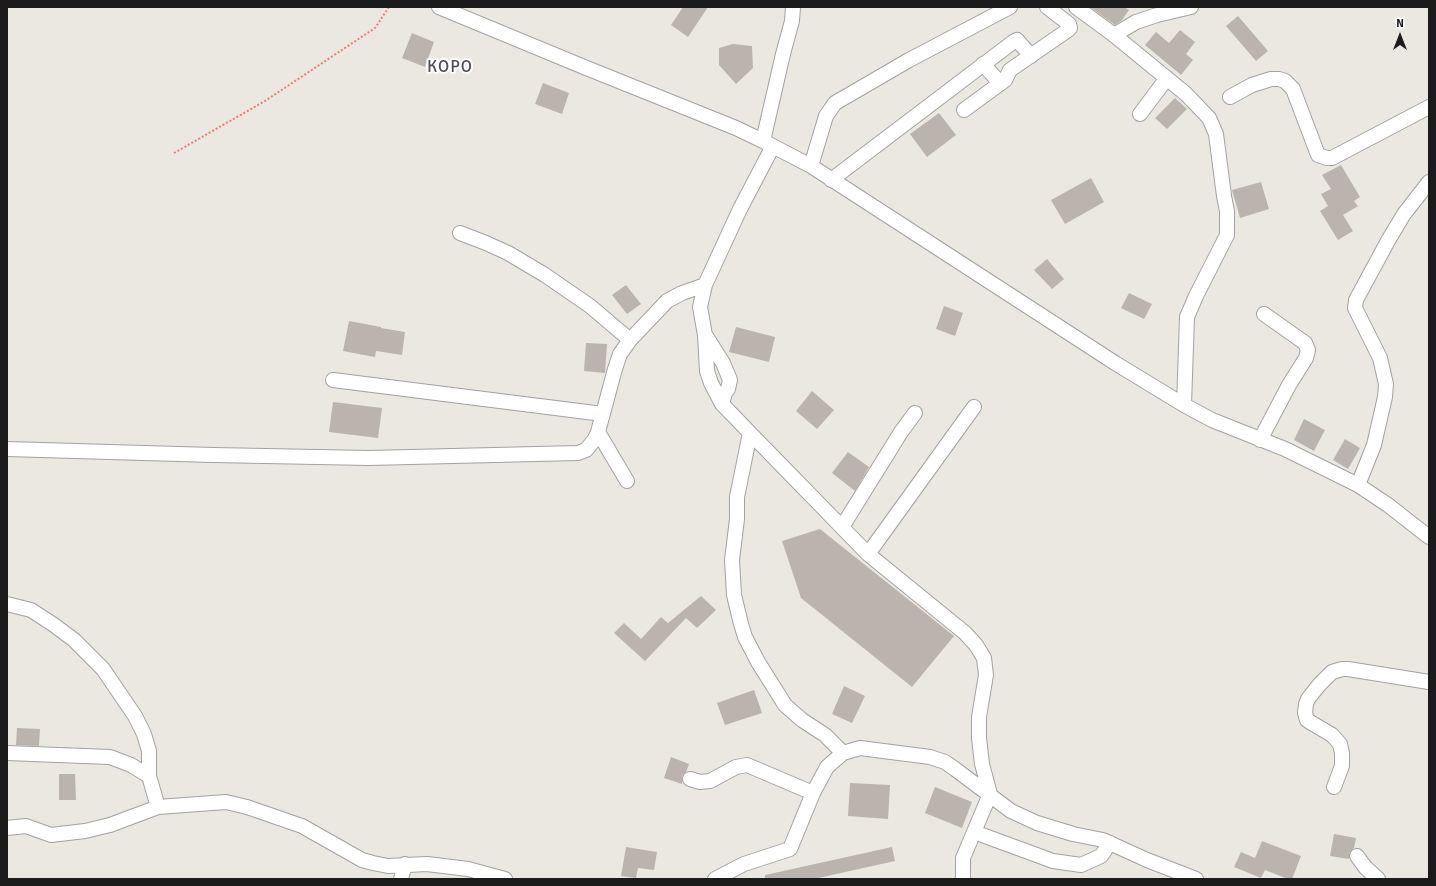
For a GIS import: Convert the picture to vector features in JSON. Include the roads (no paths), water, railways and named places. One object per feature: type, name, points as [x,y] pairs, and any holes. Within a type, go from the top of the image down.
[{"type":"street","points":[[439,7],[736,128],[768,143],[810,166],[1109,359],[1184,405],[1212,420],[1285,449],[1358,485],[1388,505],[1429,537]]},
{"type":"street","points":[[793,7],[792,21],[783,54],[768,143],[740,209],[704,285],[700,307],[705,335],[706,371],[722,404],[750,433],[868,554],[965,633],[976,645],[984,658],[986,675],[979,717],[979,738],[982,764],[990,794],[963,858],[963,879]]},
{"type":"street","points":[[810,166],[826,116],[835,103],[909,60],[1010,7]]},
{"type":"street","points":[[964,110],[1006,80],[1009,71],[1070,28],[1069,24],[1047,7]]},
{"type":"street","points":[[1076,7],[1114,35],[1190,98],[1213,124],[1216,134],[1228,223],[1227,235],[1187,317],[1184,405]]},
{"type":"street","points":[[1114,35],[1130,25],[1147,18],[1191,7]]},
{"type":"street","points":[[831,180],[1013,42],[1017,40],[1031,56]]},
{"type":"street","points":[[983,64],[1000,84]]},
{"type":"street","points":[[1140,114],[1167,78]]},
{"type":"street","points":[[1230,96],[1252,85],[1271,79],[1279,78],[1285,80],[1293,89],[1318,156],[1327,158],[1332,158],[1429,107]]},
{"type":"street","points":[[1358,485],[1374,445],[1385,397],[1386,384],[1380,358],[1355,308],[1356,300],[1389,238],[1404,214],[1429,182]]},
{"type":"street","points":[[460,233],[502,250],[545,275],[590,306],[630,340]]},
{"type":"street","points":[[7,449],[213,456],[369,458],[578,453],[586,450],[595,439],[620,354],[630,340],[667,301],[704,285]]},
{"type":"street","points":[[1260,440],[1306,358],[1308,350],[1305,343],[1264,314]]},
{"type":"street","points":[[705,335],[723,363],[729,376],[728,389],[722,404]]},
{"type":"street","points":[[333,380],[603,414]]},
{"type":"street","points":[[868,554],[974,407]]},
{"type":"street","points":[[842,527],[915,412]]},
{"type":"street","points":[[598,432],[627,481]]},
{"type":"street","points":[[750,433],[737,497],[737,519],[732,560],[734,595],[740,624],[758,662],[785,705],[802,720],[825,736],[842,753]]},
{"type":"street","points":[[7,604],[31,610],[54,625],[74,640],[103,669],[135,716],[144,734],[149,751],[149,776],[158,807]]},
{"type":"street","points":[[1334,787],[1342,766],[1342,752],[1340,744],[1332,734],[1307,720],[1305,713],[1308,699],[1319,685],[1332,672],[1342,669],[1429,682]]},
{"type":"street","points":[[715,879],[744,864],[790,849],[813,793],[827,767],[842,753],[860,748],[930,757],[945,762],[956,768],[1011,811],[1037,823],[1074,834],[1103,840],[1147,860],[1196,879]]},
{"type":"street","points":[[7,753],[110,757],[131,765],[149,776]]},
{"type":"street","points":[[690,779],[700,782],[710,781],[736,767],[747,765],[813,793]]},
{"type":"street","points":[[7,828],[26,826],[51,835],[85,831],[110,825],[158,807],[220,801],[234,803],[302,826],[362,860],[373,864],[388,866],[427,864],[468,869],[505,879]]},
{"type":"street","points":[[974,832],[1053,861],[1081,865],[1101,856],[1110,843]]},
{"type":"street","points":[[1357,856],[1365,867],[1378,879]]},
{"type":"street","points":[[401,879],[405,864]]},
{"type":"district","name":"KOPO","points":[[450,68]]}]
